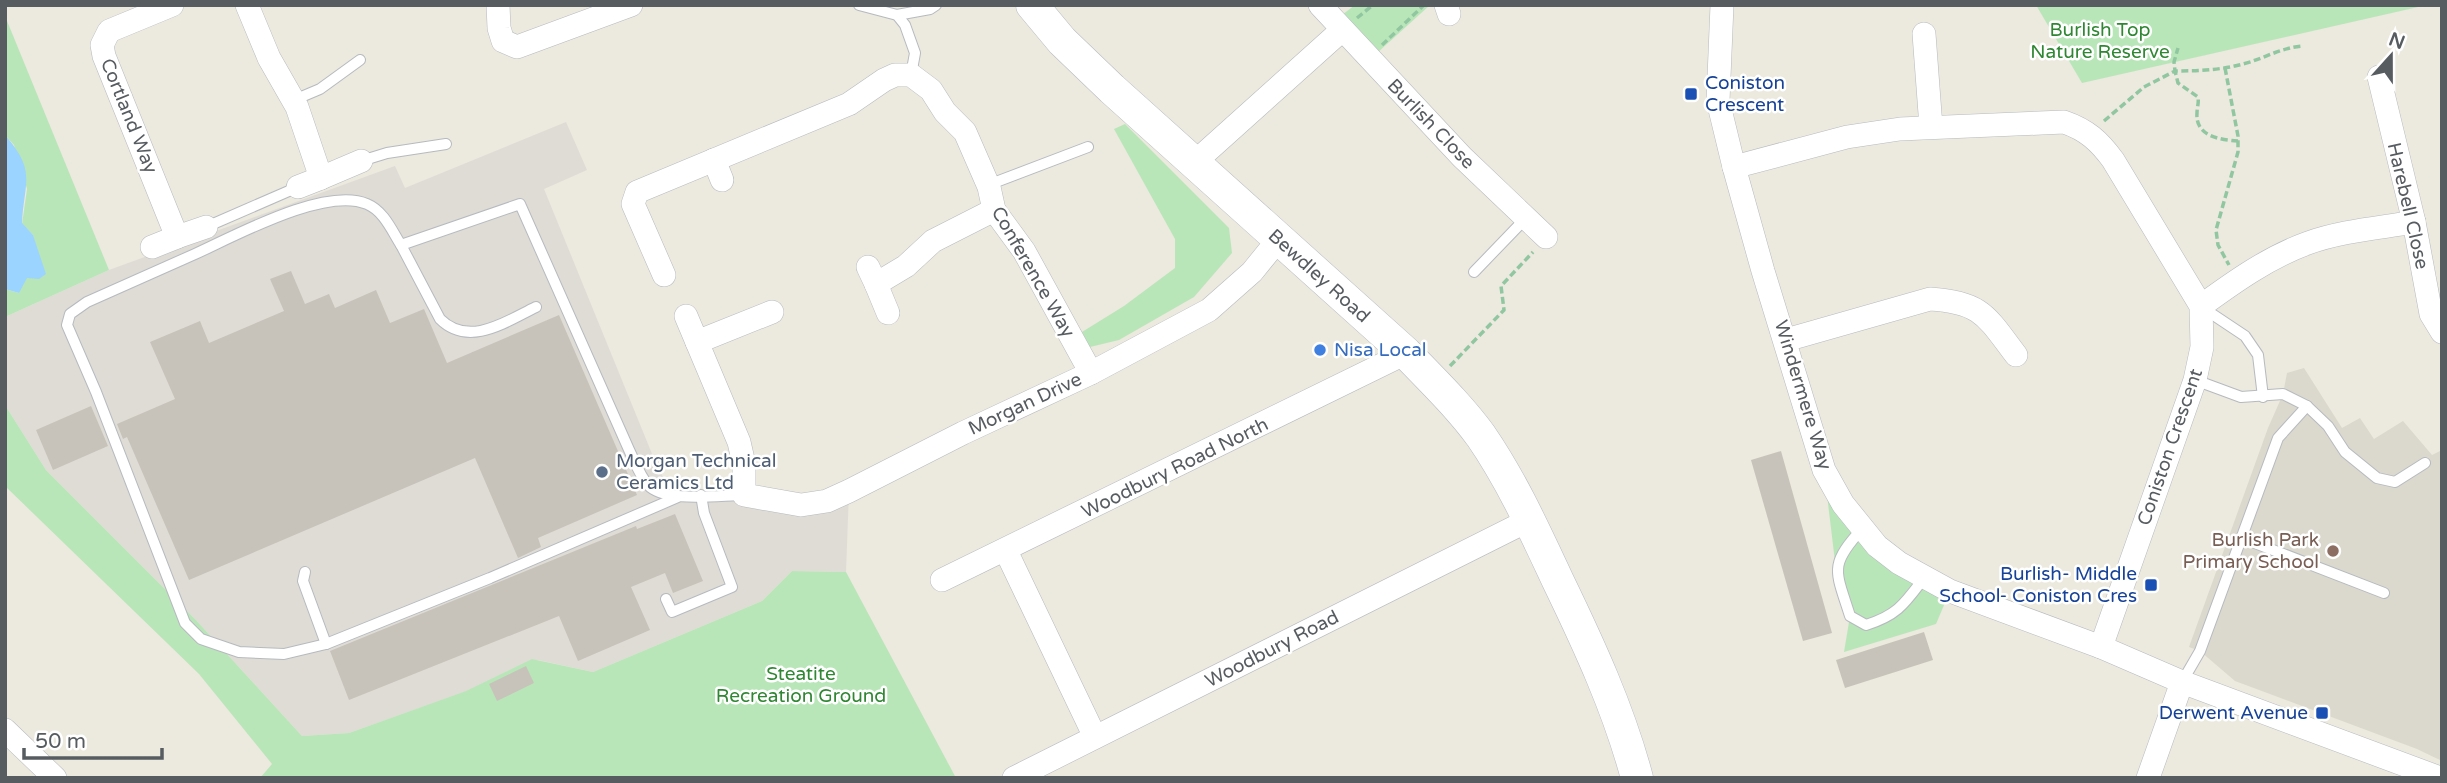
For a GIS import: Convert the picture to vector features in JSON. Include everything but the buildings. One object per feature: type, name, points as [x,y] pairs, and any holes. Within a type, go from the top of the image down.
[{"type":"main road","name":"Bewdley Road","points":[[1032,5],[1062,41],[1102,80],[1406,354],[1480,435],[1529,520],[1578,623],[1627,740],[1637,778]]},
{"type":"street","name":"Cortland Way","points":[[172,5],[109,31],[102,45],[104,56],[177,237]]},
{"type":"street","points":[[247,5],[269,58],[294,100],[321,178]]},
{"type":"street","points":[[498,5],[499,28],[503,41],[517,47],[631,5]]},
{"type":"street","name":"Burlish Close","points":[[1320,5],[1462,158],[1546,237]]},
{"type":"street","name":"Windermere Way","points":[[1722,5],[1718,101],[1734,167],[1824,470],[1843,504],[1877,547],[1924,578],[1950,591],[2101,647],[2182,682],[2440,778]]},
{"type":"street","points":[[1195,162],[1342,30]]},
{"type":"street","points":[[1924,34],[1931,127]]},
{"type":"street","points":[[664,275],[633,204],[638,192],[718,170],[849,104],[884,80],[895,75],[911,75]]},
{"type":"street","name":"Conference Way","points":[[911,75],[932,90],[945,112],[965,132],[988,185],[993,210],[1024,251],[1091,373]]},
{"type":"street","name":"Harebell Close","points":[[2379,77],[2414,222],[2431,314],[2442,332]]},
{"type":"street","name":"Coniston Crescent","points":[[1734,167],[1847,137],[1931,127],[2064,122],[2082,128],[2099,141],[2201,306],[2202,347],[2195,380],[2101,647]]},
{"type":"street","points":[[298,187],[361,162]]},
{"type":"street","points":[[888,313],[872,276],[906,266],[933,241],[993,210]]},
{"type":"street","points":[[2201,306],[2250,271],[2308,243],[2414,222]]},
{"type":"street","points":[[152,247],[206,227]]},
{"type":"street","name":"Morgan Drive","points":[[744,495],[801,505],[827,501],[849,491],[963,433],[1091,373],[1209,310],[1252,272],[1278,240]]},
{"type":"street","points":[[1786,340],[1930,299],[1951,300],[1970,305],[1985,315],[2016,355]]},
{"type":"street","points":[[697,342],[772,312]]},
{"type":"street","points":[[686,316],[740,442],[744,464],[744,495]]},
{"type":"street","name":"Woodbury Road North","points":[[943,580],[1406,354]]},
{"type":"street","name":"Woodbury Road","points":[[1014,778],[1529,520]]},
{"type":"street","points":[[1006,551],[1095,737]]},
{"type":"street","points":[[2148,778],[2182,682]]},
{"type":"street","points":[[5,730],[55,778]]},
{"type":"lane","points":[[859,5],[897,15],[930,9],[936,5]]},
{"type":"lane","points":[[897,15],[905,25],[915,53],[911,75]]},
{"type":"lane","points":[[294,100],[320,89],[360,60]]},
{"type":"lane","points":[[361,162],[387,153],[446,144]]},
{"type":"lane","points":[[988,185],[1088,148]]},
{"type":"lane","points":[[206,227],[298,187]]},
{"type":"lane","points":[[536,307],[481,332],[451,327],[440,319],[382,215],[367,204],[342,200],[313,205],[279,216],[87,302],[70,314],[66,325],[96,392],[185,623],[201,639],[239,652],[284,654],[326,645],[678,497]]},
{"type":"lane","points":[[401,245],[520,204],[647,485],[663,495],[678,497],[744,495]]},
{"type":"lane","points":[[1474,272],[1526,218]]},
{"type":"lane","points":[[2201,306],[2245,336],[2258,355],[2263,397]]},
{"type":"lane","points":[[2195,380],[2241,397],[2283,394],[2307,406],[2329,426],[2345,452],[2377,478],[2395,482],[2425,463]]},
{"type":"lane","points":[[2182,682],[2200,651],[2278,438],[2307,406]]},
{"type":"lane","points":[[666,599],[672,612],[732,587],[704,513],[701,495]]},
{"type":"lane","points":[[1862,529],[1846,546],[1836,570],[1850,616],[1866,625],[1891,616],[1924,578]]},
{"type":"lane","points":[[2242,538],[2384,593]]},
{"type":"lane","points":[[305,572],[303,581],[326,645]]},
{"type":"path","points":[[1368,58],[1424,5]]},
{"type":"path","points":[[2089,134],[2144,87],[2175,71],[2246,64],[2286,47],[2302,46]]},
{"type":"path","points":[[2178,48],[2174,62],[2178,83],[2198,97],[2199,125],[2217,140],[2238,141]]},
{"type":"path","points":[[2225,68],[2238,141],[2234,173],[2216,230],[2218,245],[2238,280]]},
{"type":"path","points":[[1434,382],[1504,310],[1501,286],[1546,237]]},
{"type":"shaded area","points":[[566,122],[587,170],[544,189],[659,471],[678,497],[701,495],[801,505],[849,491],[846,572],[792,571],[762,601],[593,672],[538,660],[467,691],[349,733],[302,736],[195,619],[46,470],[5,405],[5,317],[109,270],[395,166],[405,188]]},
{"type":"shaded area","name":"Burlish Park Primary School","points":[[2304,368],[2342,428],[2360,418],[2374,439],[2403,421],[2432,455],[2442,450],[2442,761],[2417,749],[2235,681],[2200,651],[2189,647],[2268,428],[2283,394],[2287,373]]},
{"type":"green space","points":[[1355,5],[1430,5],[1377,53],[1342,15]]},
{"type":"green space","name":"Burlish Top Nature Reserve","points":[[2036,5],[2427,5],[2082,83]]},
{"type":"green space","points":[[5,16],[109,270],[5,317],[5,289],[19,293],[33,235],[22,224],[27,189],[14,145],[5,135]]},
{"type":"green space","points":[[1125,124],[1229,228],[1232,253],[1194,297],[1119,340],[1090,347],[1082,332],[1124,306],[1175,268],[1175,239],[1114,129]]},
{"type":"green space","name":"Steatite Recreation Ground","points":[[5,405],[46,470],[195,619],[302,736],[349,733],[466,691],[532,659],[593,672],[762,601],[792,571],[846,572],[956,778],[260,778],[272,764],[199,674],[5,486]]},
{"type":"green space","points":[[1824,470],[1843,504],[1950,591],[1936,624],[1844,652],[1850,616],[1836,570]]},
{"type":"water","points":[[5,135],[25,168],[22,223],[33,235],[46,274],[39,279],[27,278],[19,293],[5,289]]},
{"type":"place","name":"Coniston Crescent","points":[[1691,94]]},
{"type":"place","name":"Nisa Local","points":[[1320,350]]},
{"type":"place","name":"Morgan Technical Ceramics Ltd","points":[[602,472]]},
{"type":"place","name":"Burlish Park Primary School","points":[[2333,551]]},
{"type":"place","name":"Burlish- Middle School- Coniston Cres","points":[[2151,585]]},
{"type":"place","name":"Derwent Avenue","points":[[2322,713]]}]
